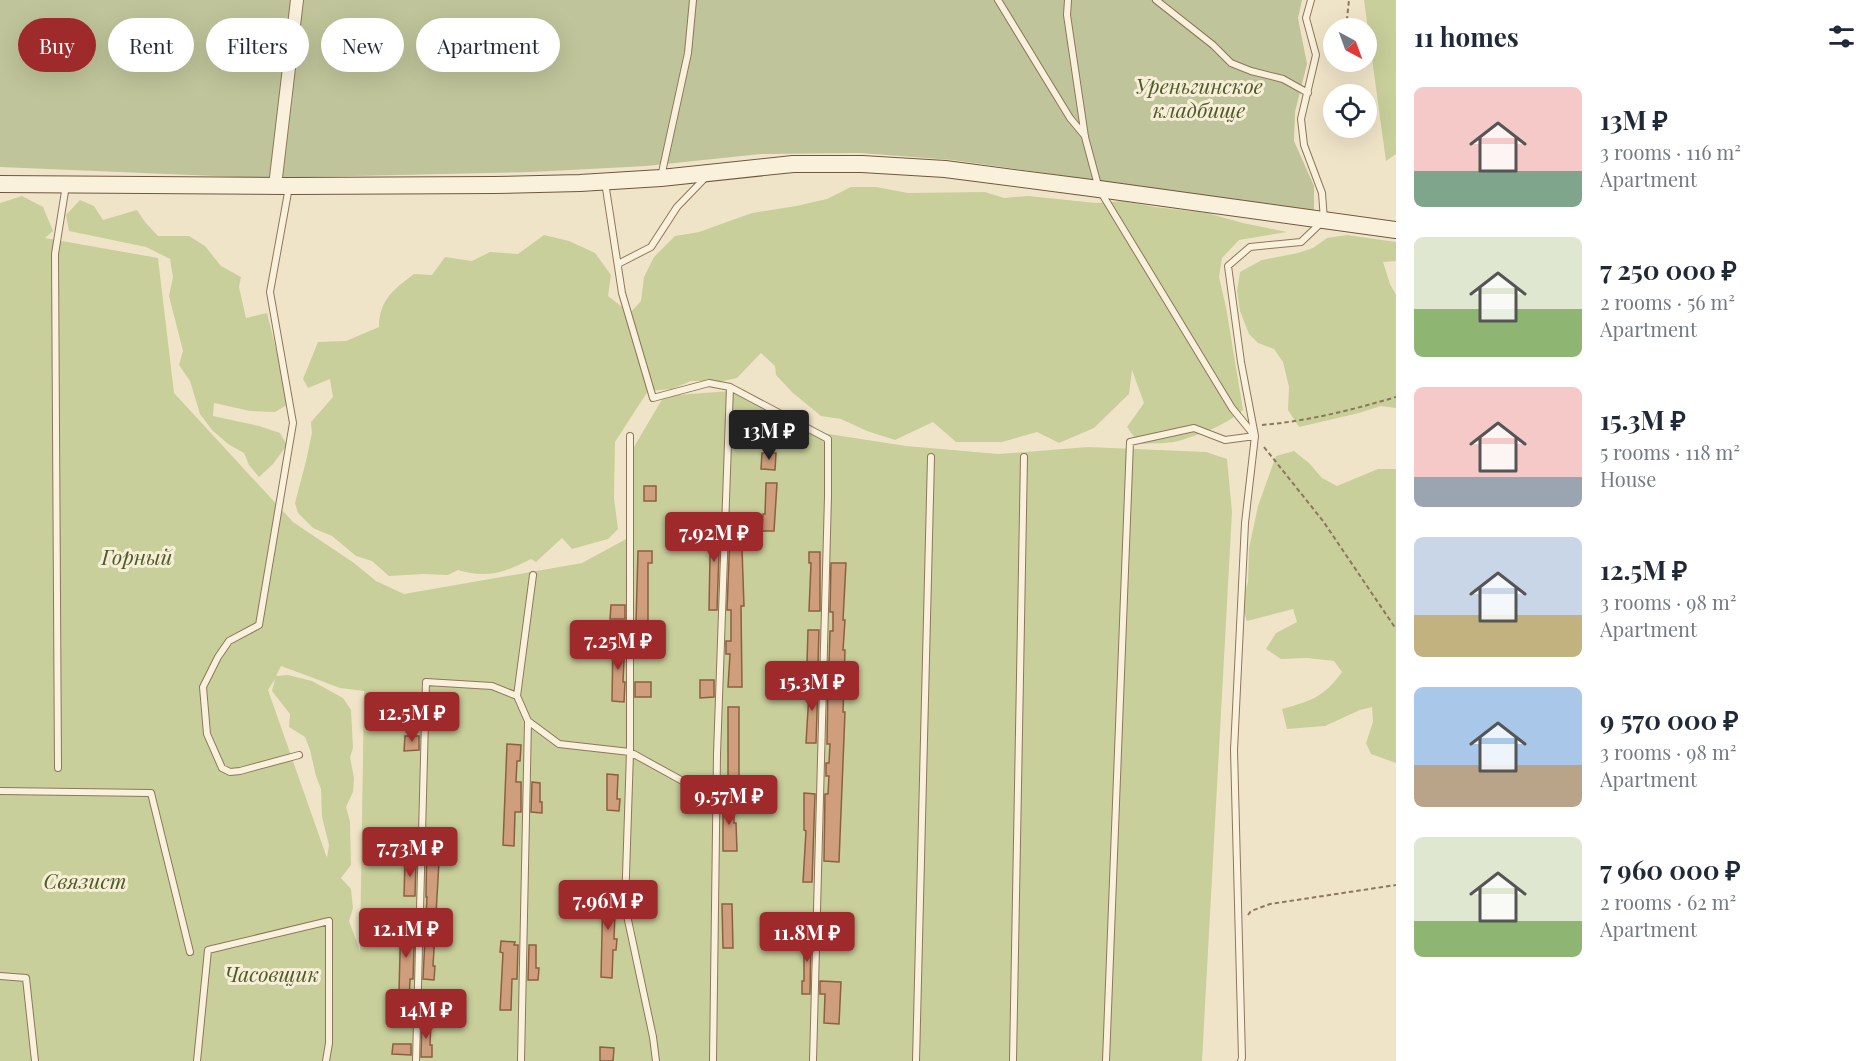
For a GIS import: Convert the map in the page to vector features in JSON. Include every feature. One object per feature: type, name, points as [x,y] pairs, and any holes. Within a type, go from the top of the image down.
[{"type":"main road","points":[[0,184],[495,185],[661,178],[793,165],[862,164],[945,170],[1099,189],[1396,230]]},
{"type":"street","points":[[282,186],[297,0]]},
{"type":"lane","points":[[661,178],[688,53],[693,0]]},
{"type":"lane","points":[[998,0],[1070,118],[1085,137]]},
{"type":"lane","points":[[1068,0],[1066,15],[1085,137],[1099,189],[1232,408],[1255,436]]},
{"type":"lane","points":[[1156,0],[1213,45],[1231,63],[1283,79],[1308,93]]},
{"type":"lane","points":[[1241,1061],[1234,750],[1245,523],[1255,436],[1241,362],[1228,266],[1250,246],[1301,242],[1324,220],[1322,193],[1304,145],[1301,119],[1316,55],[1306,18],[1311,0]]},
{"type":"lane","points":[[618,264],[651,247],[677,207],[710,173]]},
{"type":"lane","points":[[604,181],[622,293],[652,398],[709,384],[730,387],[828,439],[813,1061]]},
{"type":"lane","points":[[58,768],[55,254],[66,184]]},
{"type":"lane","points":[[282,186],[270,292],[293,423],[259,625],[229,641],[203,687],[207,734],[222,768],[230,772],[240,771],[299,755]]},
{"type":"lane","points":[[713,1061],[717,800],[730,387]]},
{"type":"lane","points":[[1106,1061],[1130,442],[1194,428],[1225,440],[1255,436]]},
{"type":"lane","points":[[630,436],[630,752],[625,906],[656,1061]]},
{"type":"lane","points":[[916,1061],[931,457]]},
{"type":"lane","points":[[1013,1061],[1024,458]]},
{"type":"lane","points":[[521,1061],[528,721],[517,696],[533,575]]},
{"type":"lane","points":[[416,1061],[426,682],[492,686],[517,696]]},
{"type":"lane","points":[[528,721],[558,744],[630,752],[717,800]]},
{"type":"lane","points":[[0,791],[152,793],[190,951]]},
{"type":"lane","points":[[197,1061],[208,950],[328,921],[329,1043],[326,1061]]},
{"type":"lane","points":[[0,976],[26,978],[35,1061]]},
{"type":"path","points":[[1347,18],[1349,0]]},
{"type":"path","points":[[1253,426],[1287,423],[1352,411],[1396,397]]},
{"type":"path","points":[[1255,436],[1323,520],[1396,629]]},
{"type":"path","points":[[1238,930],[1251,911],[1270,904],[1396,885]]},
{"type":"green space","name":"Уреньгинское кладбище","points":[[0,0],[1302,0],[1298,18],[1307,64],[1295,112],[1294,141],[1314,186],[1314,211],[952,160],[860,153],[761,154],[646,166],[532,172],[265,178],[0,167]]},
{"type":"green space","points":[[1364,0],[1396,0],[1396,154],[1386,161],[1374,72],[1377,72],[1377,18],[1366,18]]},
{"type":"green space","points":[[851,187],[876,187],[908,193],[985,192],[1004,198],[1028,196],[1096,203],[1123,201],[1207,213],[1287,232],[1239,240],[1222,258],[1219,277],[1243,410],[1222,424],[1190,437],[1172,442],[1139,444],[1127,427],[1144,403],[1132,370],[1129,394],[1094,428],[1059,443],[1037,432],[1002,442],[956,442],[933,422],[895,440],[841,419],[821,416],[793,393],[776,375],[775,366],[761,353],[737,378],[724,381],[691,381],[672,389],[648,391],[615,442],[614,498],[618,529],[608,539],[572,549],[562,538],[536,562],[531,559],[496,573],[478,574],[458,570],[448,575],[389,576],[372,561],[356,556],[332,536],[313,528],[298,513],[295,503],[312,433],[311,422],[333,397],[330,379],[308,388],[303,379],[318,342],[346,341],[379,327],[385,302],[394,290],[414,274],[432,275],[445,257],[472,261],[490,252],[518,254],[544,235],[569,241],[595,253],[611,275],[608,296],[630,313],[641,301],[644,277],[654,257],[675,236],[699,232],[752,213],[827,199]]},
{"type":"green space","points":[[22,196],[43,207],[53,231],[45,238],[158,258],[174,393],[293,522],[354,563],[376,581],[404,594],[582,563],[628,538],[631,452],[664,396],[744,390],[816,432],[906,446],[999,454],[1088,447],[1206,452],[1227,459],[1232,512],[1202,1061],[0,1061],[0,203]],"holes":[[[281,666],[340,688],[364,691],[360,951],[349,921],[353,908],[351,889],[341,878],[351,865],[350,822],[346,807],[353,792],[354,778],[350,757],[353,748],[351,710],[343,698],[312,681],[288,675],[276,676]],[[275,679],[272,691],[290,714],[289,727],[305,737],[310,750],[321,789],[322,817],[329,845],[327,858],[268,690]]]},
{"type":"green space","points":[[80,200],[94,206],[103,220],[137,210],[158,236],[189,236],[205,246],[221,266],[241,277],[239,287],[246,318],[267,313],[292,402],[275,412],[250,411],[214,403],[213,416],[280,433],[287,445],[273,464],[259,477],[249,465],[244,453],[228,444],[212,430],[200,414],[190,381],[179,365],[183,351],[169,296],[173,277],[170,259],[146,247],[69,231],[66,215]]},
{"type":"green space","points":[[1347,235],[1396,242],[1396,261],[1383,262],[1396,295],[1396,408],[1381,406],[1299,427],[1288,410],[1289,387],[1283,362],[1274,349],[1258,343],[1249,334],[1240,311],[1237,291],[1240,272],[1262,260],[1298,253],[1313,248],[1327,238]]},
{"type":"green space","points":[[1294,451],[1322,478],[1337,486],[1378,469],[1396,469],[1396,763],[1371,754],[1366,743],[1373,722],[1372,707],[1325,726],[1287,729],[1282,709],[1323,693],[1342,672],[1334,661],[1307,658],[1281,659],[1266,649],[1276,633],[1297,622],[1293,609],[1247,621],[1241,603],[1248,582],[1249,548],[1258,506],[1276,456]]},
{"type":"building","points":[[765,418],[778,418],[778,432],[765,432]]},
{"type":"building","points":[[762,453],[776,453],[775,470],[761,469]]},
{"type":"building","points":[[766,483],[777,483],[774,531],[762,531]]},
{"type":"building","points":[[644,486],[656,486],[656,501],[644,501]]},
{"type":"building","points":[[706,523],[720,523],[717,610],[709,610],[710,556]]},
{"type":"building","points":[[745,533],[745,548],[742,548],[744,606],[741,606],[742,687],[728,687],[730,654],[726,654],[726,641],[731,641],[731,610],[727,610],[730,534]]},
{"type":"building","points":[[638,551],[652,551],[652,563],[648,563],[648,646],[651,646],[651,658],[635,658]]},
{"type":"building","points":[[809,552],[820,552],[820,611],[809,611],[811,563],[809,563]]},
{"type":"building","points":[[831,563],[846,563],[843,620],[845,620],[843,650],[845,650],[843,712],[845,712],[839,862],[824,861],[825,794],[828,794],[829,776],[826,776],[826,763],[829,763],[830,744],[827,744],[828,683],[831,683],[832,664],[829,664],[830,631],[833,631],[833,612],[830,612]]},
{"type":"building","points":[[611,605],[625,605],[625,619],[610,619]]},
{"type":"building","points":[[808,630],[819,630],[818,664],[807,663]]},
{"type":"building","points":[[613,639],[625,639],[624,702],[612,701]]},
{"type":"building","points":[[700,680],[714,680],[714,697],[700,698]]},
{"type":"building","points":[[635,682],[651,682],[651,697],[635,697]]},
{"type":"building","points":[[806,682],[818,682],[816,743],[806,743],[809,693],[806,693]]},
{"type":"building","points":[[728,707],[739,707],[739,777],[728,777]]},
{"type":"building","points":[[405,736],[419,736],[419,750],[404,751]]},
{"type":"building","points":[[507,744],[521,745],[520,761],[517,761],[516,782],[521,782],[521,812],[515,812],[514,846],[503,845]]},
{"type":"building","points":[[607,774],[618,775],[619,811],[607,810]]},
{"type":"building","points":[[532,782],[540,783],[542,813],[531,812]]},
{"type":"building","points":[[804,793],[815,794],[812,882],[803,882],[806,831],[804,830]]},
{"type":"building","points":[[723,798],[734,798],[737,851],[723,851]]},
{"type":"building","points":[[427,829],[438,829],[436,862],[439,862],[434,980],[423,979],[427,897]]},
{"type":"building","points":[[405,860],[416,861],[415,896],[404,896]]},
{"type":"building","points":[[603,887],[616,887],[614,939],[617,939],[616,950],[613,950],[612,978],[601,977]]},
{"type":"building","points":[[722,904],[732,904],[733,948],[723,948]]},
{"type":"building","points":[[401,915],[415,916],[413,979],[410,979],[409,1005],[396,1004],[396,992],[399,992]]},
{"type":"building","points":[[804,930],[811,931],[810,994],[802,994]]},
{"type":"building","points":[[501,941],[515,942],[514,945],[518,945],[517,979],[512,979],[511,1010],[500,1010],[503,953],[500,952]]},
{"type":"building","points":[[529,945],[536,945],[538,980],[528,980]]},
{"type":"building","points":[[820,981],[841,982],[839,1024],[824,1023],[825,994],[820,994]]},
{"type":"building","points":[[422,1020],[431,1021],[432,1057],[421,1057]]},
{"type":"building","points":[[393,1044],[411,1044],[411,1055],[392,1054]]},
{"type":"building","points":[[600,1047],[614,1048],[613,1061],[600,1061]]},
{"type":"park label","name":"Горный","points":[[137,556]]},
{"type":"park label","name":"Связист","points":[[85,880]]},
{"type":"park label","name":"Часовщик","points":[[272,973]]}]
